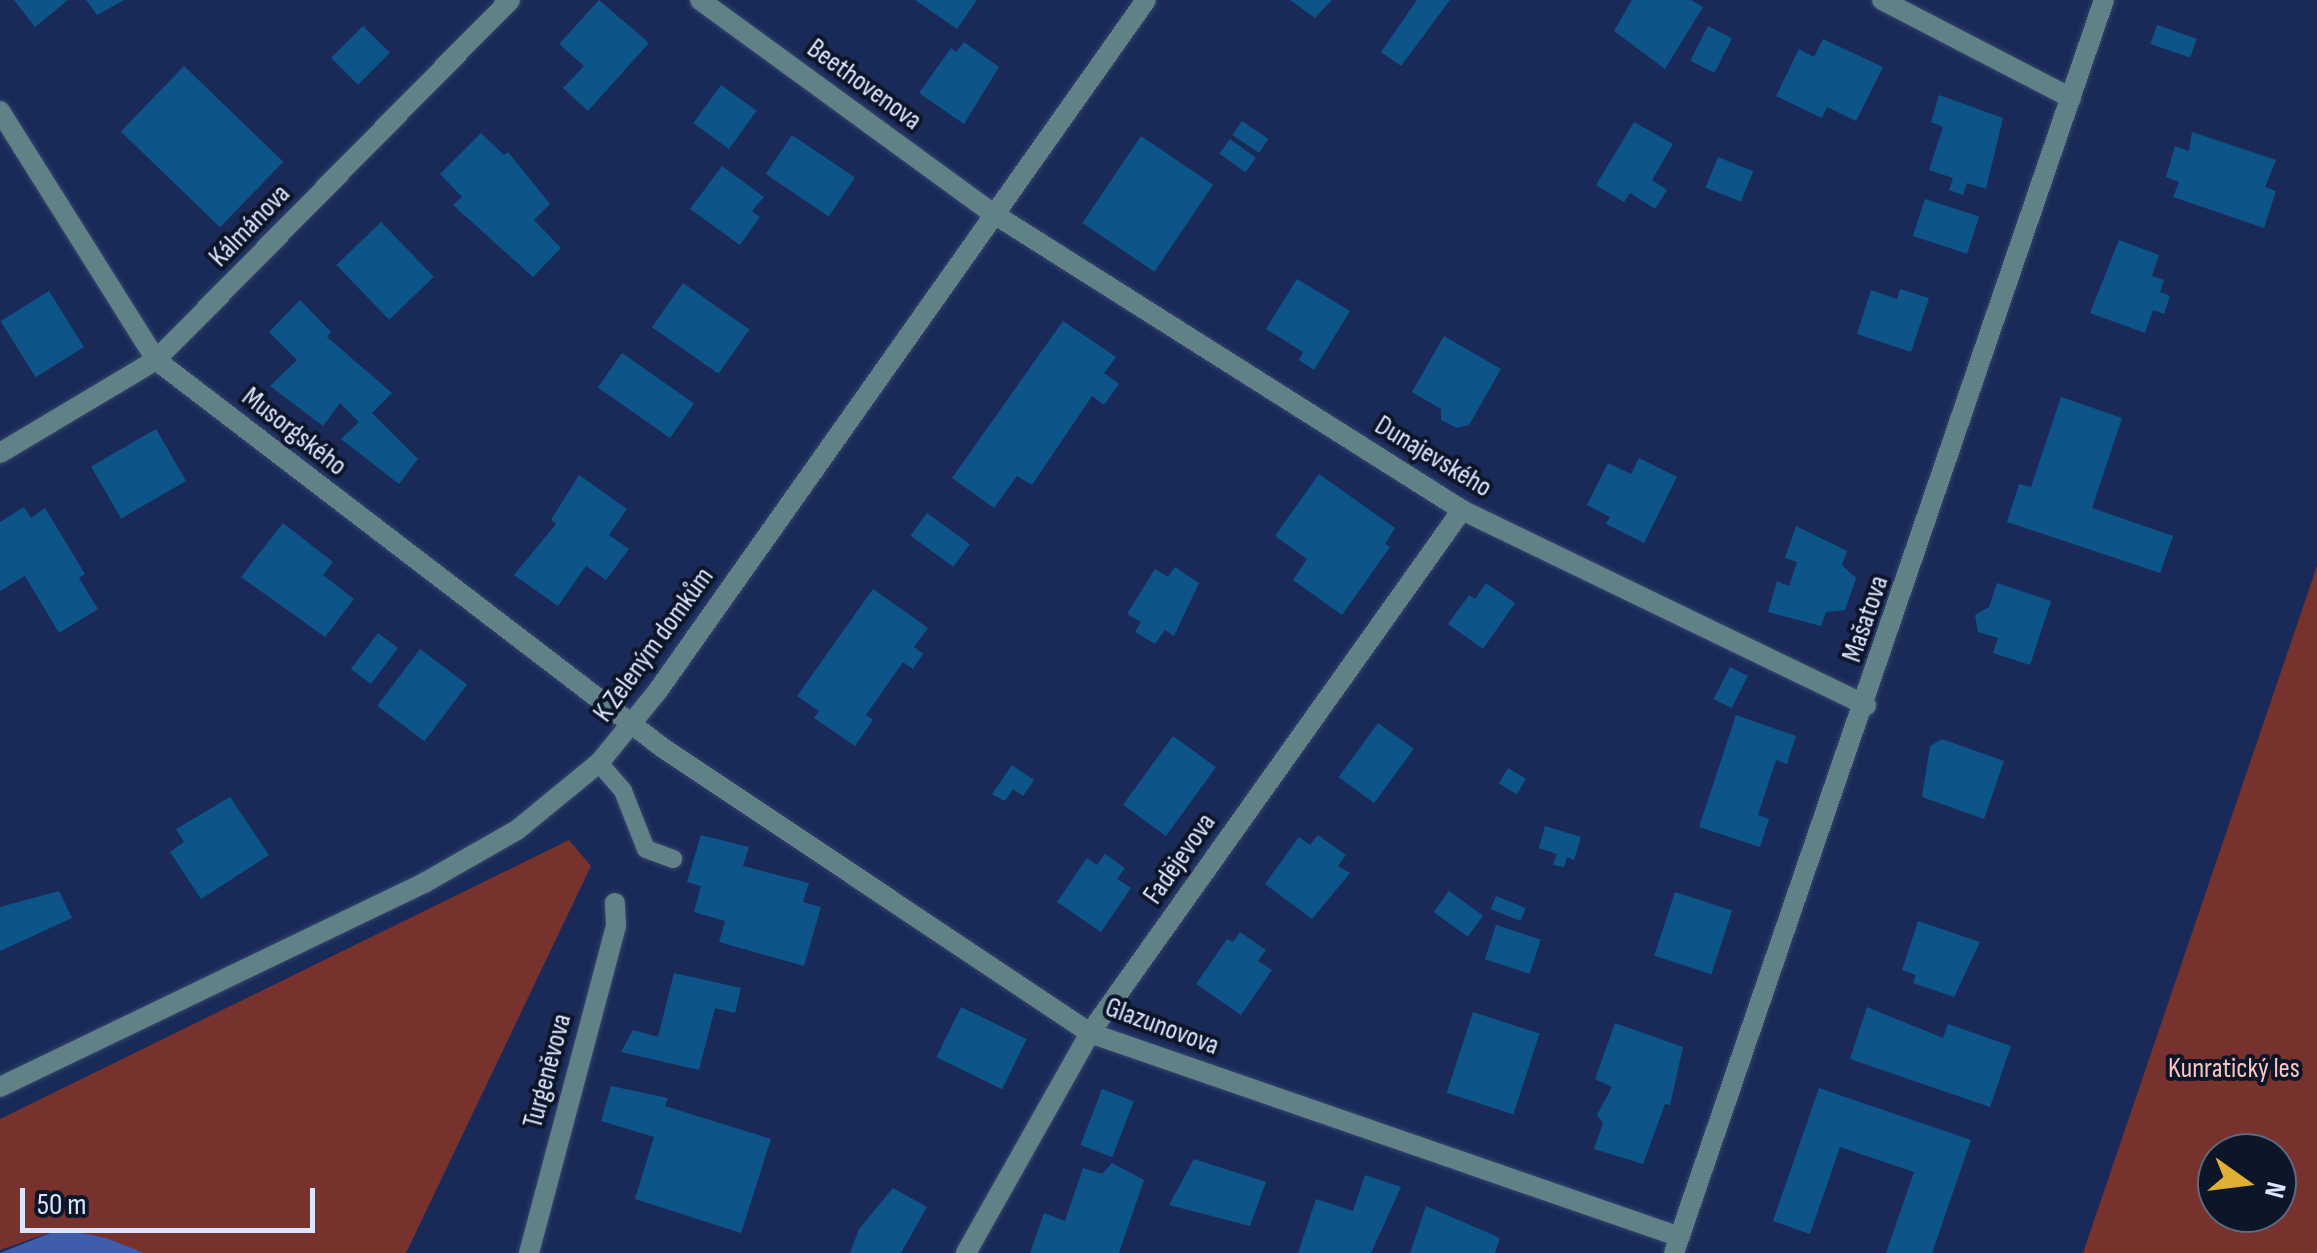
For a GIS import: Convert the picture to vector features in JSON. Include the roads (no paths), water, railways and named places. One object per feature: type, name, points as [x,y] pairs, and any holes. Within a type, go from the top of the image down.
[{"type":"street","name":"Kálmánova","points":[[0,453],[156,360],[510,0]]},
{"type":"street","name":"Beethovenova","points":[[700,0],[994,214]]},
{"type":"street","name":"K Zeleným domkům","points":[[0,1086],[424,884],[516,830],[599,763],[631,726],[1146,0]]},
{"type":"street","points":[[1882,0],[2071,98]]},
{"type":"street","name":"Mašatova","points":[[1677,1245],[1866,704],[2104,0]]},
{"type":"street","name":"Musorgského","points":[[0,111],[156,360],[631,726]]},
{"type":"street","name":"Dunajevského","points":[[994,214],[1462,510],[1866,704]]},
{"type":"street","name":"Fadějevova","points":[[966,1253],[1090,1033],[1462,510]]},
{"type":"street","name":"Glazunovova","points":[[631,726],[1090,1033],[1677,1245]]},
{"type":"street","name":"Turgeněvova","points":[[529,1253],[616,925],[615,903]]},
{"type":"lane","points":[[599,763],[624,791],[646,849],[673,859]]},
{"type":"water","points":[[60,1229],[106,1238],[144,1253],[0,1253]]},
{"type":"park label","name":"Kunratický les","points":[[2234,1069]]}]
